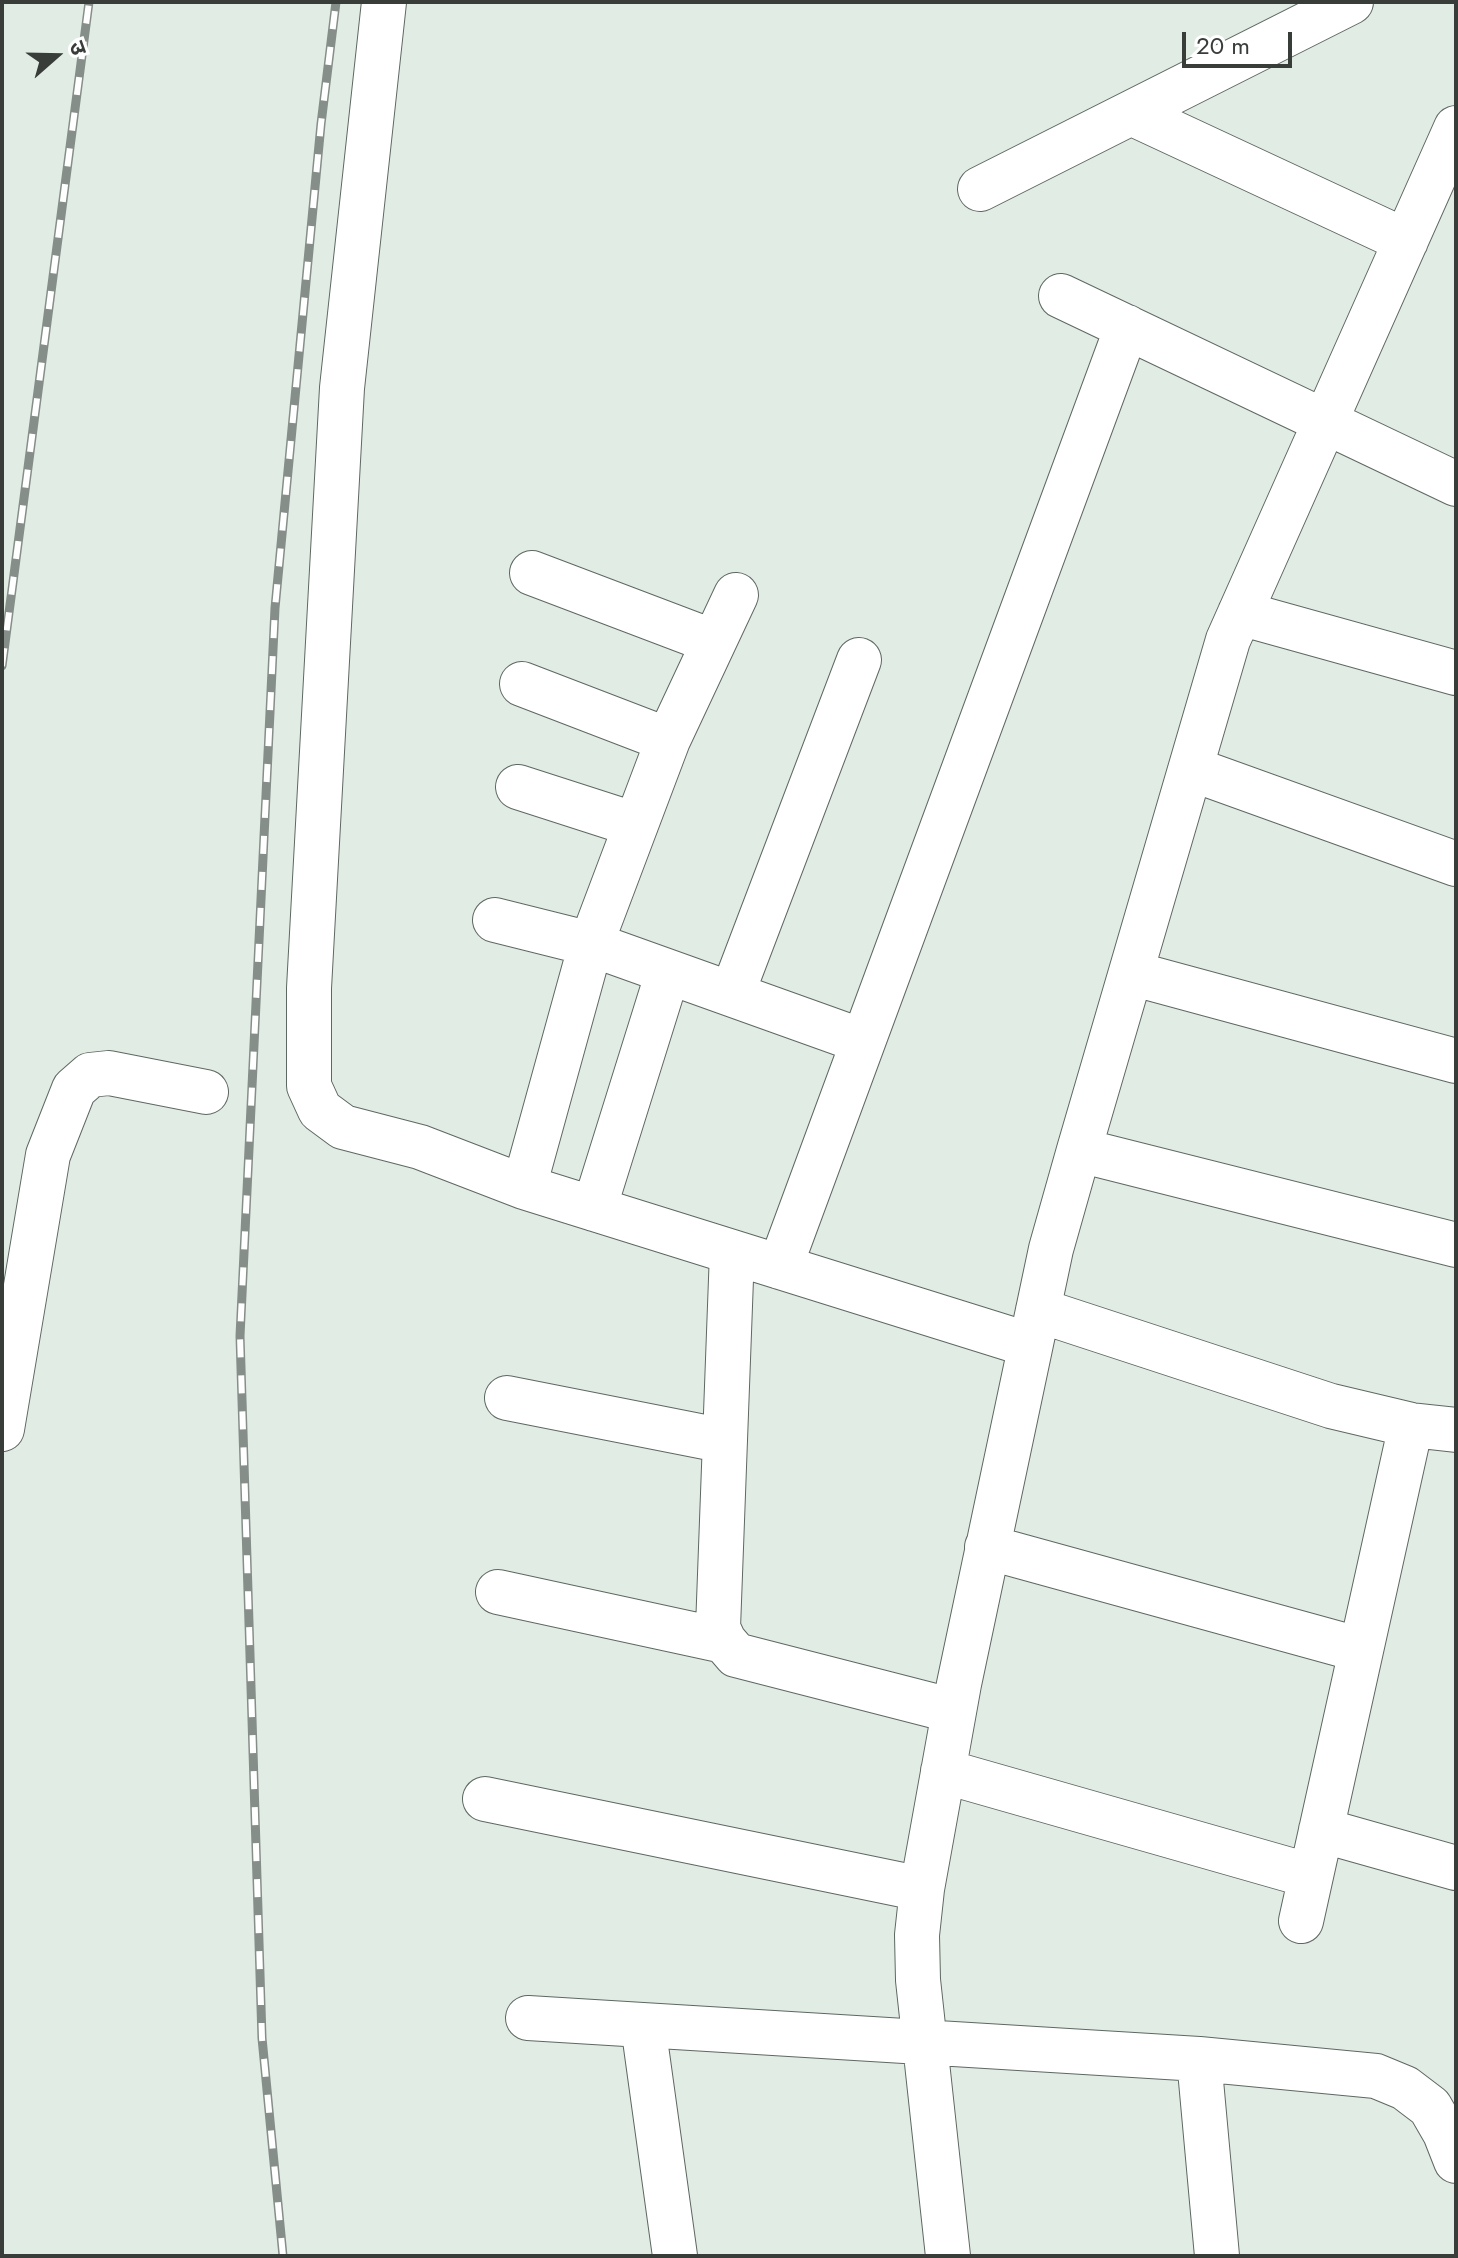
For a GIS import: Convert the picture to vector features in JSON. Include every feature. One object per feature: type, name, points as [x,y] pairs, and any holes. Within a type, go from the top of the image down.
[{"type":"street","points":[[384,2],[342,388],[309,988],[309,1086],[320,1110],[343,1127],[420,1147],[524,1187],[780,1267],[1034,1328],[1331,1406],[1411,1425],[1456,1430]]},
{"type":"street","points":[[980,189],[1351,2]]},
{"type":"street","points":[[1131,113],[1406,241]]},
{"type":"street","points":[[948,2256],[918,1980],[917,1935],[922,1889],[954,1711],[1051,1249],[1228,640],[1406,241],[1450,156]]},
{"type":"street","points":[[1061,296],[1456,484]]},
{"type":"street","points":[[780,1267],[1127,327]]},
{"type":"street","points":[[532,573],[714,642]]},
{"type":"street","points":[[524,1187],[591,944],[668,740],[736,595]]},
{"type":"street","points":[[1240,613],[1456,673]]},
{"type":"street","points":[[732,994],[859,660]]},
{"type":"street","points":[[522,684],[668,740]]},
{"type":"street","points":[[1192,769],[1456,864]]},
{"type":"street","points":[[518,787],[636,825]]},
{"type":"street","points":[[495,920],[591,944],[862,1041]]},
{"type":"street","points":[[594,1209],[668,972]]},
{"type":"street","points":[[1131,973],[1456,1061]]},
{"type":"street","points":[[2,1429],[48,1155],[74,1089],[90,1075],[109,1073],[206,1092]]},
{"type":"street","points":[[1079,1150],[1456,1245]]},
{"type":"street","points":[[732,1252],[718,1628],[724,1641],[736,1655],[954,1711]]},
{"type":"street","points":[[507,1398],[725,1441]]},
{"type":"street","points":[[1301,1921],[1411,1425]]},
{"type":"street","points":[[987,1547],[1361,1650]]},
{"type":"street","points":[[498,1592],[724,1641]]},
{"type":"street","points":[[943,1771],[1311,1876]]},
{"type":"street","points":[[485,1799],[922,1889]]},
{"type":"street","points":[[1321,1830],[1456,1868]]},
{"type":"street","points":[[528,2018],[1199,2059],[1376,2076],[1405,2088],[1430,2107],[1456,2161]]},
{"type":"street","points":[[643,2025],[675,2256]]},
{"type":"street","points":[[1199,2059],[1217,2256]]},
{"type":"railway","points":[[2,666],[89,2]]},
{"type":"railway","points":[[283,2256],[262,2038],[240,1336],[275,608],[321,124],[336,2]]}]
